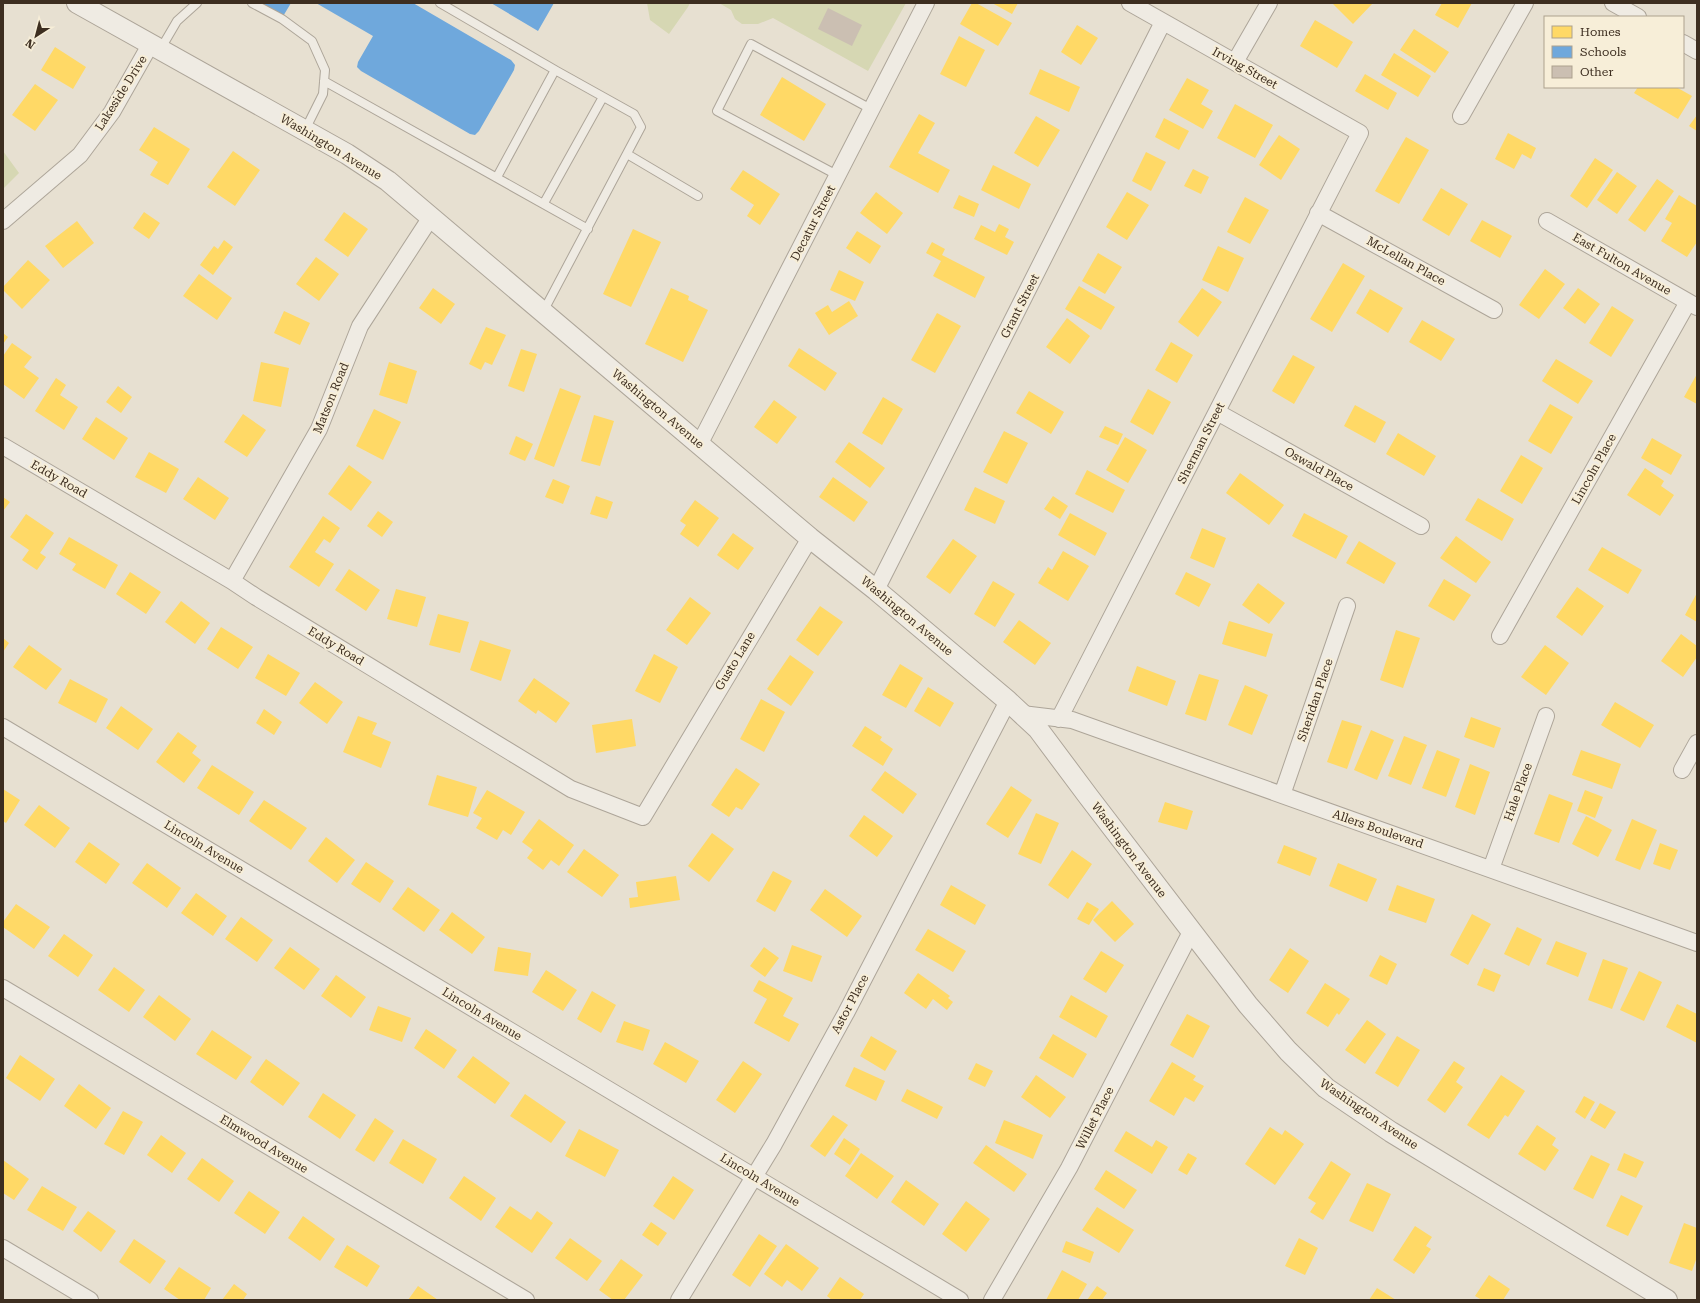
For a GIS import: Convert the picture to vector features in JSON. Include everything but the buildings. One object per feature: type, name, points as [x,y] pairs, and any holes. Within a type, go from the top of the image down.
[{"type":"street","name":"Washington Avenue","points":[[77,3],[155,48],[347,154],[388,181],[700,443],[810,538],[876,590],[1015,707],[1038,729],[1191,932],[1248,1004],[1288,1051],[1326,1088],[1391,1132],[1668,1300]]},
{"type":"street","name":"Decatur Street","points":[[700,443],[926,3]]},
{"type":"street","name":"Irving Street","points":[[1130,3],[1360,133]]},
{"type":"street","points":[[1235,62],[1269,3]]},
{"type":"street","points":[[1461,116],[1525,3]]},
{"type":"street","points":[[1613,3],[1636,16]]},
{"type":"street","name":"Grant Street","points":[[876,590],[1163,22]]},
{"type":"street","points":[[1684,44],[1697,51]]},
{"type":"street","name":"Lakeside Drive","points":[[3,221],[80,154],[112,112],[155,48]]},
{"type":"street","name":"Sherman Street","points":[[1059,719],[1360,133]]},
{"type":"street","name":"McLellan Place","points":[[1318,213],[1494,310]]},
{"type":"street","name":"Matson Road","points":[[232,581],[319,429],[360,326],[431,217]]},
{"type":"street","name":"East Fulton Avenue","points":[[1547,221],[1693,305]]},
{"type":"street","name":"Lincoln Place","points":[[1500,636],[1693,305]]},
{"type":"street","name":"Oswald Place","points":[[1217,412],[1421,526]]},
{"type":"street","name":"Eddy Road","points":[[3,446],[232,581],[571,789],[643,817],[662,785]]},
{"type":"street","name":"Gusto Lane","points":[[662,785],[810,538]]},
{"type":"street","name":"Sheridan Place","points":[[1282,795],[1348,606]]},
{"type":"street","points":[[1015,707],[1059,719]]},
{"type":"street","name":"Astor Place","points":[[680,1300],[774,1144],[1015,707]]},
{"type":"street","name":"Hale Place","points":[[1491,869],[1546,716]]},
{"type":"street","name":"Allers Boulevard","points":[[1059,719],[1072,720],[1697,943]]},
{"type":"street","name":"Lincoln Avenue","points":[[3,727],[960,1300]]},
{"type":"street","points":[[1682,770],[1697,743]]},
{"type":"street","name":"Willet Place","points":[[992,1300],[1069,1168],[1191,932]]},
{"type":"street","name":"Elmwood Avenue","points":[[3,988],[526,1300]]},
{"type":"street","points":[[3,1248],[90,1300]]},
{"type":"lane","points":[[155,48],[177,21],[197,3]]},
{"type":"lane","points":[[252,3],[282,19],[312,41],[325,70],[323,94],[304,130]]},
{"type":"lane","points":[[441,3],[555,70],[634,114],[641,127],[543,312]]},
{"type":"lane","points":[[837,175],[717,111],[751,44],[871,109]]},
{"type":"lane","points":[[497,177],[555,70]]},
{"type":"lane","points":[[324,81],[588,229]]},
{"type":"lane","points":[[544,204],[603,97]]},
{"type":"lane","points":[[627,154],[698,196]]},
{"type":"green space","points":[[647,3],[690,3],[669,34],[650,20]]},
{"type":"green space","points":[[719,3],[906,3],[868,71],[773,18],[758,24],[742,24],[735,19],[731,10]]},
{"type":"green space","points":[[3,151],[19,173],[3,189]]}]
